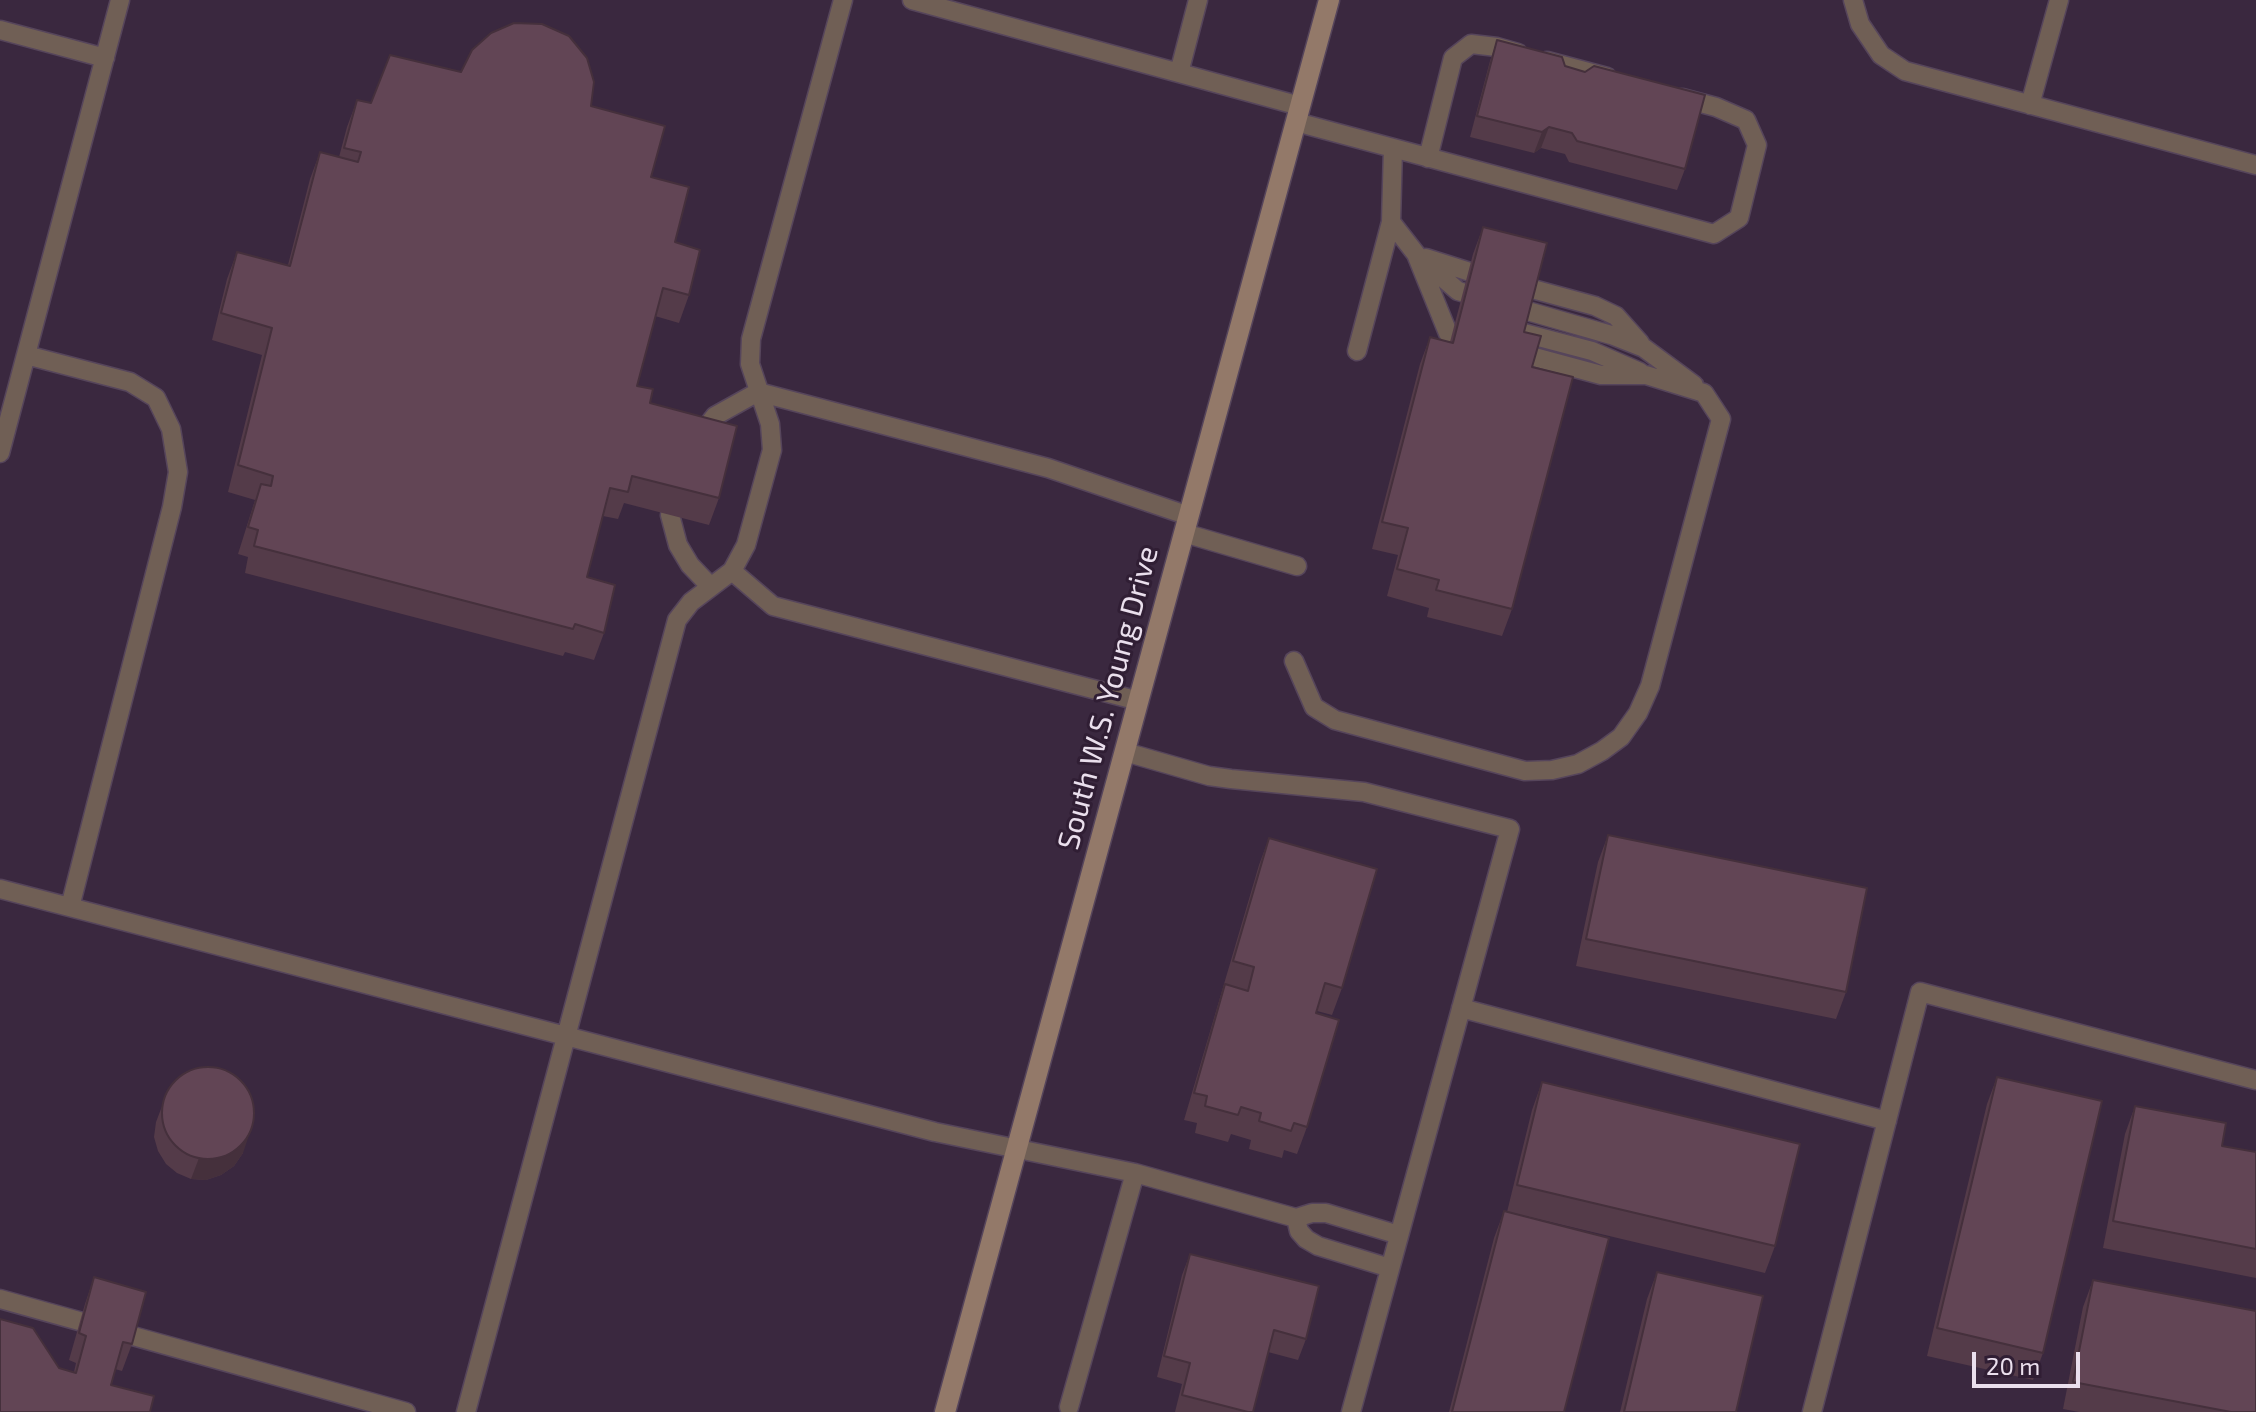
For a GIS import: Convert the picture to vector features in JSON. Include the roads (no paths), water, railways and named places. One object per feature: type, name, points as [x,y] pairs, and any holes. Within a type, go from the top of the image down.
[{"type":"main road","name":"South W.S. Young Drive","points":[[945,1412],[1329,0]]},
{"type":"lane","points":[[0,453],[4,425],[26,355],[120,0]]},
{"type":"lane","points":[[466,1412],[677,620],[691,602],[732,571],[746,545],[772,450],[770,424],[750,364],[751,339],[843,0]]},
{"type":"lane","points":[[912,0],[1179,73],[1393,148],[1714,234],[1739,218],[1757,145],[1746,120],[1716,107],[1672,95]]},
{"type":"lane","points":[[1179,73],[1198,0]]},
{"type":"lane","points":[[1853,0],[1860,24],[1881,55],[1905,71],[2256,165]]},
{"type":"lane","points":[[2030,105],[2059,0]]},
{"type":"lane","points":[[0,30],[105,58]]},
{"type":"lane","points":[[1428,158],[1453,58],[1471,44],[1497,47],[1628,83]]},
{"type":"lane","points":[[1357,351],[1391,222],[1393,148]]},
{"type":"lane","points":[[1391,222],[1454,313]]},
{"type":"lane","points":[[1294,661],[1314,707],[1335,720],[1525,771],[1552,770],[1578,764],[1602,751],[1621,737],[1638,713],[1650,686],[1721,419],[1704,393],[1644,348],[1611,335],[1458,291],[1416,254]]},
{"type":"lane","points":[[1416,254],[1448,333],[1601,375],[1646,375]]},
{"type":"lane","points":[[1493,324],[1592,351],[1646,375],[1704,393]]},
{"type":"lane","points":[[26,355],[130,382],[156,398],[171,429],[178,472],[172,507],[70,907]]},
{"type":"lane","points":[[693,444],[715,416],[758,392],[1048,468],[1186,525],[1297,566]]},
{"type":"lane","points":[[670,515],[678,545],[690,565],[710,586]]},
{"type":"lane","points":[[732,571],[773,606],[1139,701]]},
{"type":"lane","points":[[1125,752],[1220,778],[1364,792],[1510,829],[1351,1412]]},
{"type":"lane","points":[[0,889],[935,1132],[1135,1173],[1296,1218],[1326,1213],[1399,1235]]},
{"type":"lane","points":[[1812,1412],[1920,992],[2256,1080]]},
{"type":"lane","points":[[1461,1008],[1887,1121]]},
{"type":"lane","points":[[1069,1407],[1135,1173]]},
{"type":"lane","points":[[1296,1218],[1299,1231],[1318,1246],[1390,1268]]},
{"type":"lane","points":[[0,1299],[406,1412]]}]
